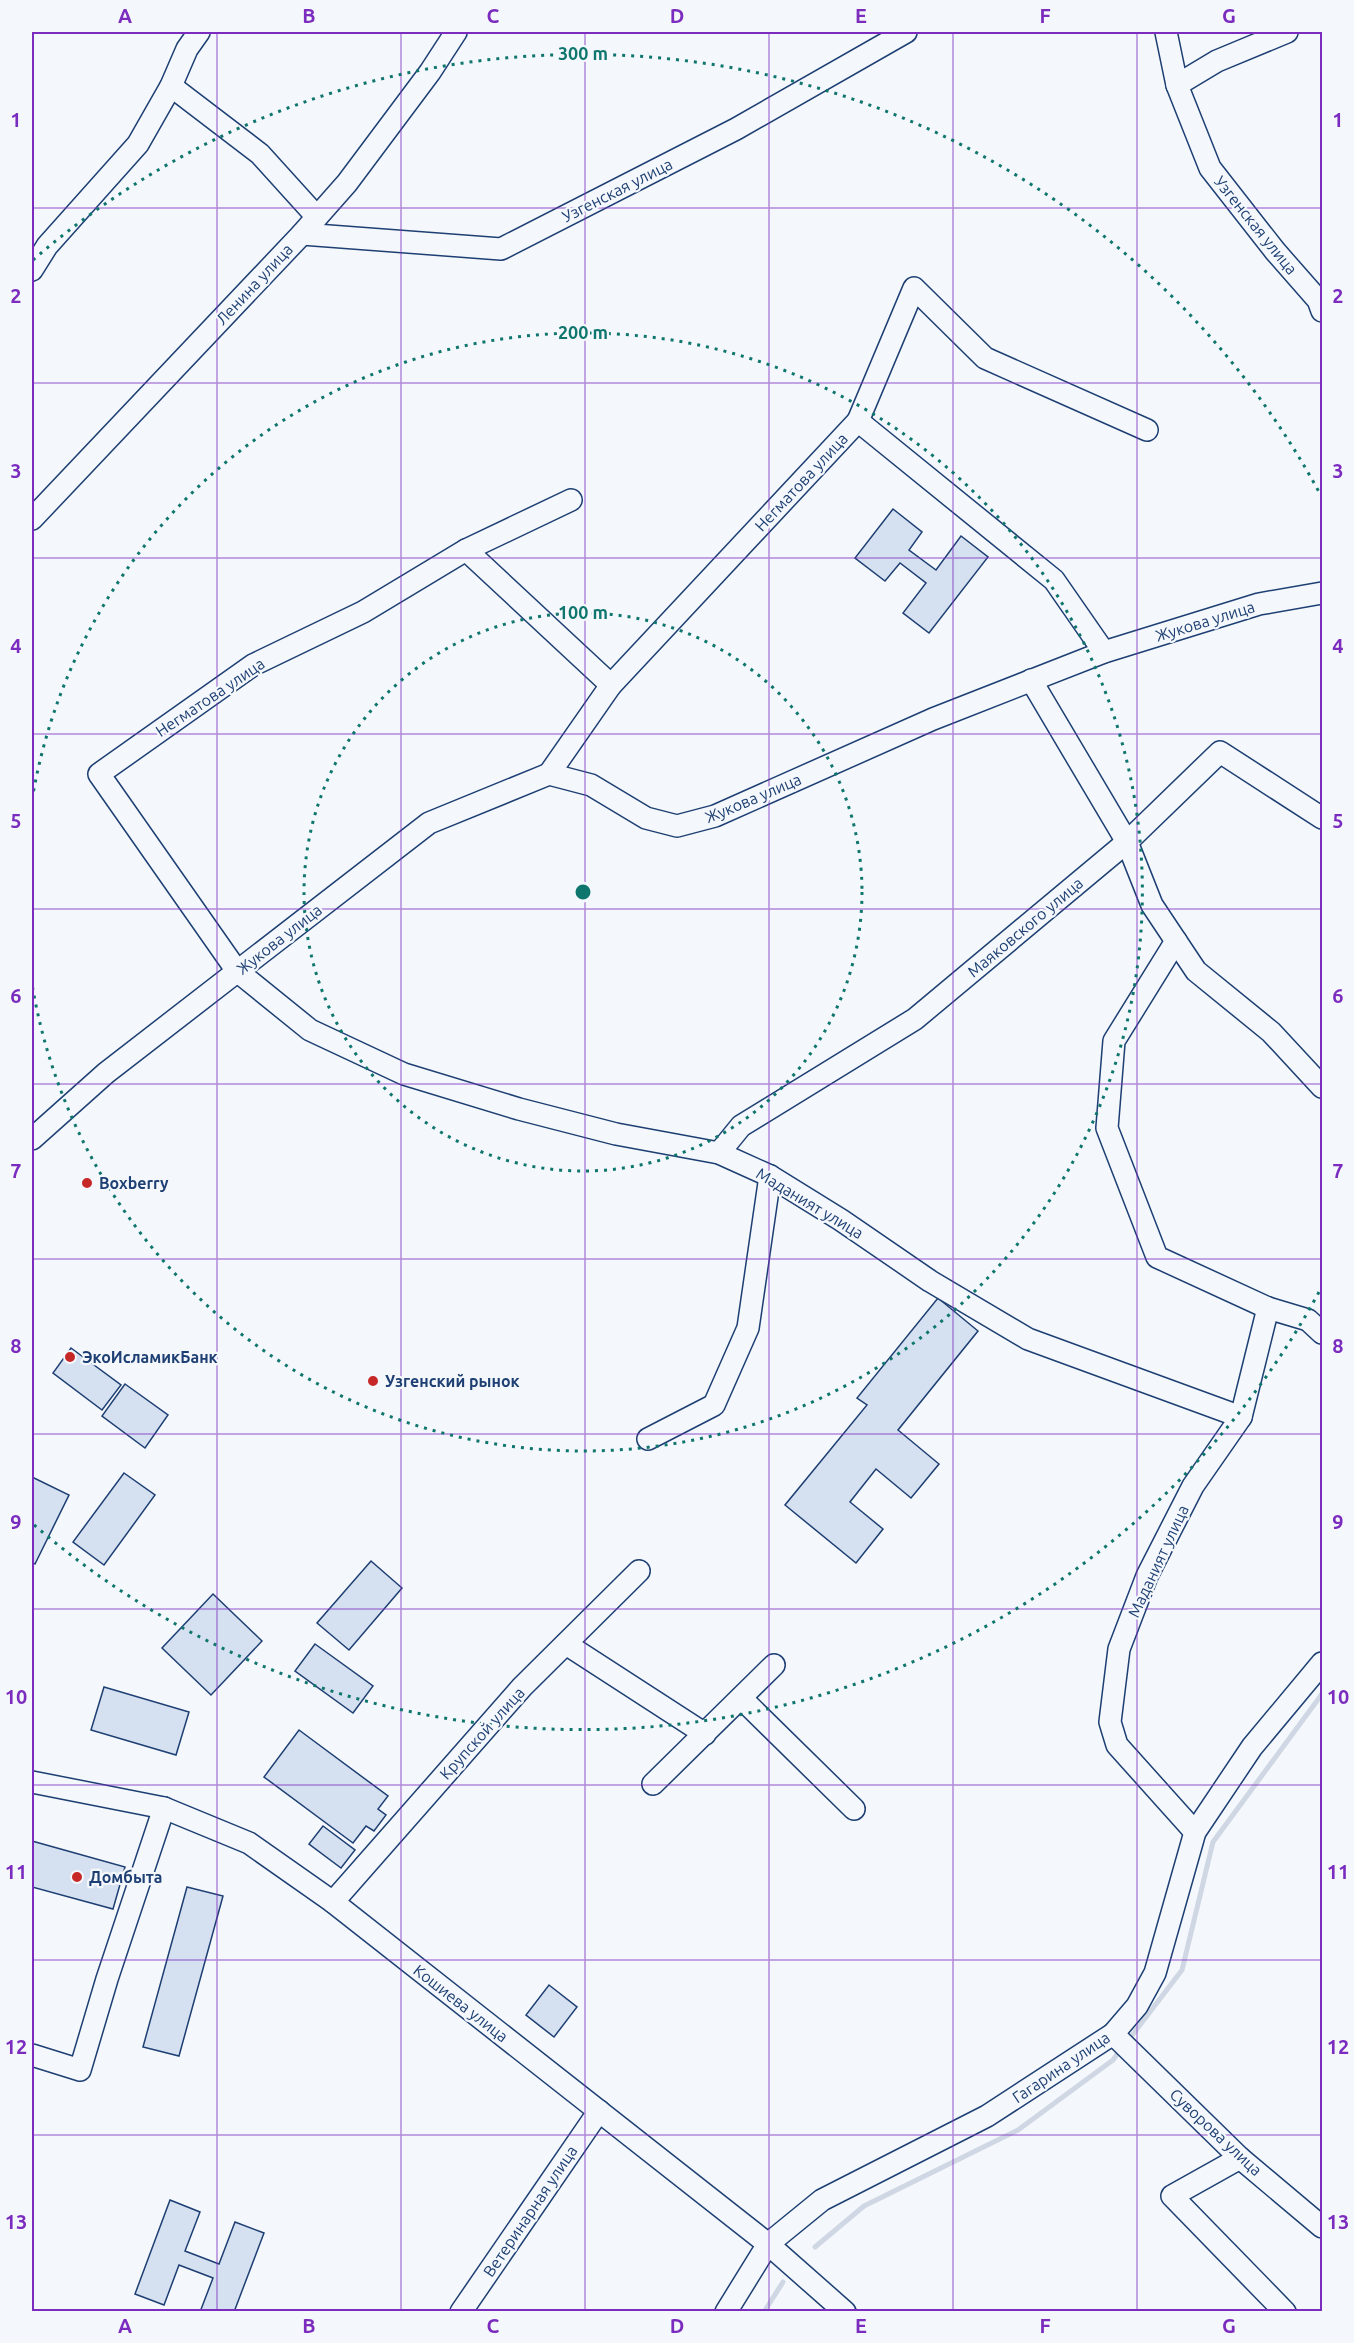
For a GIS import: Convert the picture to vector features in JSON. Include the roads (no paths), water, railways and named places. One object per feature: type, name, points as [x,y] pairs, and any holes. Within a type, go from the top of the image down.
[{"type":"street","points":[[32,270],[47,246],[138,144],[171,87],[187,49],[200,32]]},
{"type":"street","name":"Ленина улица","points":[[32,519],[302,234],[347,183],[430,72],[456,32]]},
{"type":"street","name":"Узгенская улица","points":[[302,234],[501,249],[736,129],[906,32]]},
{"type":"street","name":"Узгенская улица","points":[[1166,32],[1177,85],[1210,168],[1275,251],[1318,300],[1323,312]]},
{"type":"street","points":[[1177,85],[1217,61],[1287,32]]},
{"type":"street","points":[[171,87],[260,154],[317,217]]},
{"type":"street","points":[[858,421],[914,288],[985,358],[1147,430]]},
{"type":"street","name":"Негматова улица","points":[[549,774],[611,685],[858,421],[1054,580],[1104,652]]},
{"type":"street","name":"Негматова улица","points":[[237,971],[99,774],[253,665],[363,612],[466,550],[571,500]]},
{"type":"street","points":[[466,550],[611,685]]},
{"type":"street","name":"Жукова улица","points":[[32,1139],[106,1073],[429,823],[549,774],[591,785],[646,818],[677,826],[716,816],[933,718],[1104,652],[1258,604],[1323,593]]},
{"type":"street","points":[[1031,680],[1127,842],[1152,905],[1196,971],[1271,1032],[1323,1087]]},
{"type":"street","name":"Маяковского улица","points":[[719,1153],[741,1126],[915,1019],[1127,842],[1220,752],[1323,818]]},
{"type":"street","points":[[1176,941],[1114,1041],[1107,1128],[1157,1257],[1268,1308],[1308,1320],[1323,1333]]},
{"type":"street","name":"Маданият улица","points":[[237,971],[310,1030],[404,1074],[519,1109],[616,1134],[719,1153],[770,1176],[842,1220],[930,1281],[1028,1339],[1241,1417]]},
{"type":"street","points":[[648,1438],[714,1405],[748,1328],[770,1176]]},
{"type":"street","name":"Маданият улица","points":[[1195,1832],[1117,1745],[1110,1722],[1119,1649],[1147,1576],[1193,1486],[1241,1417],[1268,1308]]},
{"type":"street","name":"Крупской улица","points":[[333,1902],[522,1687],[639,1571]]},
{"type":"street","points":[[566,1644],[705,1734]]},
{"type":"street","name":"Гагарина улица","points":[[726,2312],[768,2244],[822,2200],[987,2116],[1113,2034],[1137,2006],[1155,1973],[1195,1832],[1252,1747],[1323,1663]]},
{"type":"street","points":[[653,1784],[774,1665]]},
{"type":"street","points":[[741,1698],[854,1809]]},
{"type":"street","name":"Кошиева улица","points":[[32,1782],[164,1808],[249,1844],[333,1902],[768,2244],[845,2312]]},
{"type":"street","points":[[32,2055],[80,2070],[107,1979],[164,1808]]},
{"type":"street","name":"Суворова улица","points":[[1113,2034],[1240,2158],[1323,2227]]},
{"type":"street","name":"Ветеринарная улица","points":[[461,2312],[599,2111]]},
{"type":"street","points":[[1240,2158],[1172,2196],[1285,2312]]},
{"type":"waterway","points":[[1127,2042],[1182,1970],[1213,1842],[1322,1694]]},
{"type":"waterway","points":[[815,2247],[864,2206],[1018,2130],[1113,2060],[1121,2049]]},
{"type":"waterway","points":[[764,2312],[783,2282]]},
{"type":"place","name":"Boxberry","points":[[87,1183]]},
{"type":"place","name":"ЭкоИсламикБанк","points":[[70,1357]]},
{"type":"place","name":"Узгенский рынок","points":[[373,1381]]},
{"type":"place","name":"Домбыта","points":[[77,1877]]}]
